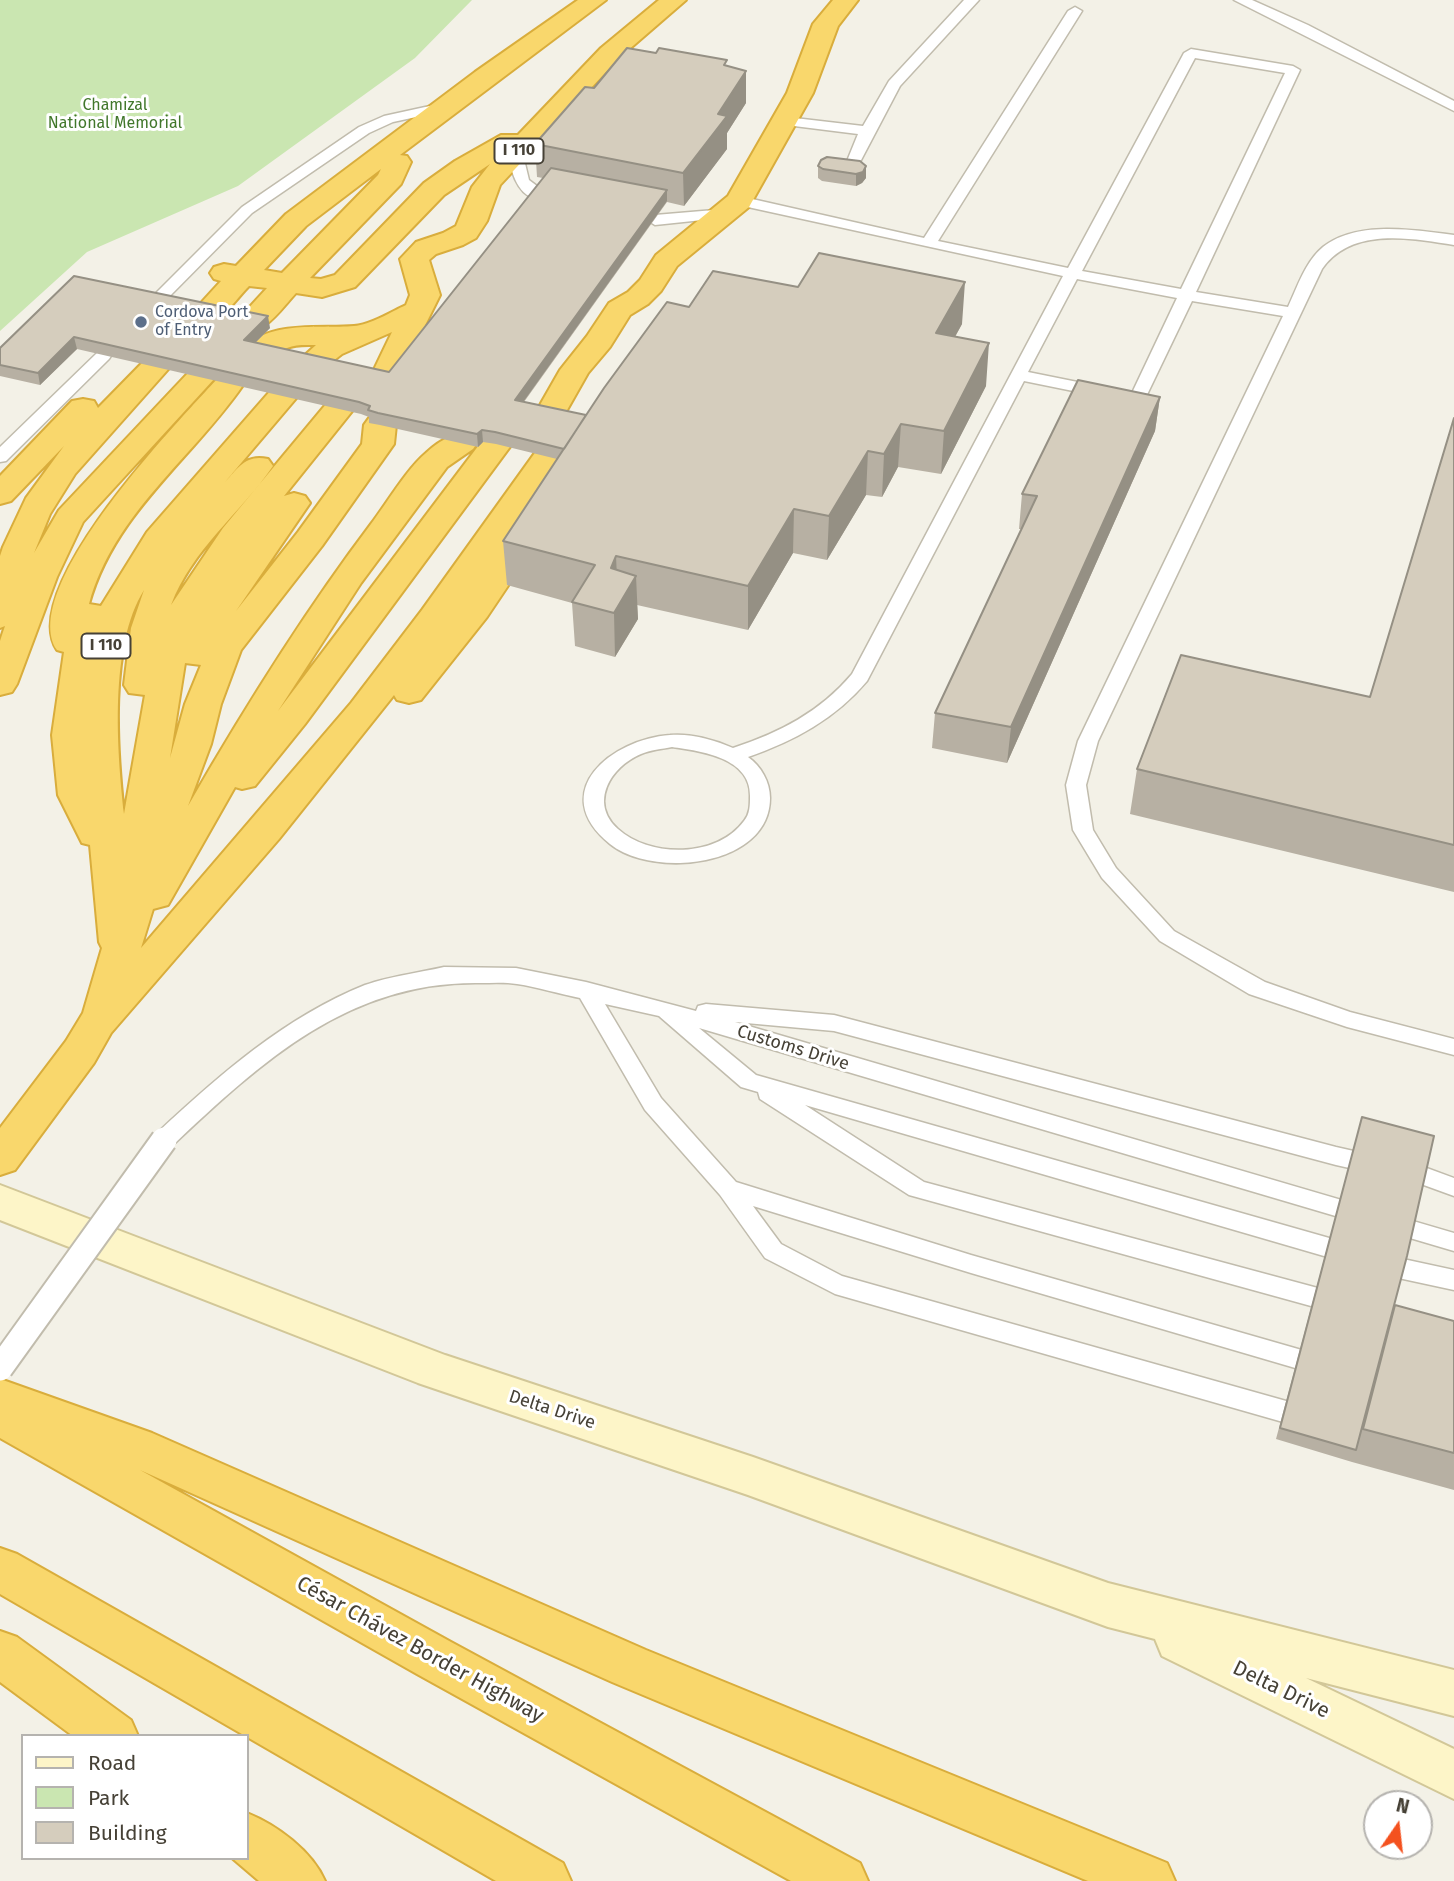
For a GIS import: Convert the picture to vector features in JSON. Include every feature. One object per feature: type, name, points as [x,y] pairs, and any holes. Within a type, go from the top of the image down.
[{"type":"highway","points":[[484,78],[555,0]]},
{"type":"highway","points":[[203,315],[230,274],[296,220],[484,78],[594,0]]},
{"type":"highway","name":"I 110","points":[[416,311],[384,337],[350,358],[360,377],[400,348],[425,295],[414,259],[420,249],[465,233],[473,223],[480,193],[610,53],[674,0]]},
{"type":"highway","points":[[583,389],[546,419],[583,389],[599,341],[619,309],[638,298],[651,285],[666,261],[732,208],[786,121],[800,93],[820,16],[846,0]]},
{"type":"highway","points":[[230,274],[321,288],[345,281],[434,189],[465,167],[545,123]]},
{"type":"highway","points":[[203,315],[281,282],[391,178],[397,162],[417,130]]},
{"type":"highway","points":[[297,364],[299,351],[360,336],[416,311]]},
{"type":"highway","points":[[255,354],[283,338],[360,336]]},
{"type":"highway","points":[[0,494],[244,388]]},
{"type":"highway","points":[[0,617],[10,571],[43,497],[66,463],[244,388]]},
{"type":"highway","points":[[0,684],[40,575],[56,539],[70,517],[244,388]]},
{"type":"highway","name":"I 110","points":[[108,861],[76,795],[71,735],[77,668],[96,593],[122,551],[244,388]]},
{"type":"highway","name":"I 110","points":[[119,954],[153,745],[228,594],[244,388]]},
{"type":"highway","name":"I 110","points":[[153,745],[140,691],[145,640],[158,596],[192,542],[244,388]]},
{"type":"highway","name":"I 110","points":[[119,954],[99,747],[107,640],[119,603],[159,539],[244,388]]},
{"type":"highway","name":"I 110","points":[[89,1037],[193,744],[203,704],[226,649],[310,540],[378,444],[244,388]]},
{"type":"highway","points":[[119,954],[185,846],[260,711],[348,577],[436,460],[462,442]]},
{"type":"highway","points":[[0,1158],[89,1037],[236,866],[364,710],[476,561],[536,454],[293,716],[185,846]]},
{"type":"highway","points":[[0,1398],[136,1447],[629,1666],[1149,1881]]},
{"type":"highway","name":"César Chávez Border Highway","points":[[0,1415],[433,1658],[842,1881]]},
{"type":"highway","points":[[0,1569],[545,1881]]},
{"type":"highway","points":[[0,1653],[110,1734]]},
{"type":"highway","points":[[248,1839],[299,1881]]},
{"type":"main road","name":"Delta Drive","points":[[0,1202],[434,1370],[753,1477],[1108,1605],[1454,1693]]},
{"type":"main road","name":"Delta Drive","points":[[1108,1605],[1454,1775]]},
{"type":"lane","points":[[854,161],[867,131],[894,84],[972,0]]},
{"type":"lane","points":[[1241,0],[1303,28],[1454,107]]},
{"type":"lane","points":[[929,243],[1076,12]]},
{"type":"lane","points":[[733,755],[753,772],[762,793],[759,816],[743,836],[716,851],[683,857],[649,854],[620,843],[600,824],[592,802],[597,780],[614,761],[640,747],[672,741],[705,744],[733,755],[779,740],[811,720],[851,689],[860,677],[1018,375],[1072,272],[1191,53],[1293,71],[1137,399],[1018,375]]},
{"type":"lane","points":[[203,315],[247,210],[365,130],[389,119],[448,106]]},
{"type":"lane","points":[[786,121],[867,131]]},
{"type":"lane","points":[[516,155],[520,179],[524,186],[541,195]]},
{"type":"lane","points":[[654,220],[669,221],[732,208],[1292,313]]},
{"type":"lane","points":[[1454,240],[1420,235],[1383,235],[1352,240],[1329,250],[1314,269],[1088,741],[1076,785],[1083,830],[1109,873],[1167,936],[1257,988],[1347,1019],[1454,1048]]},
{"type":"lane","points":[[0,457],[244,388]]},
{"type":"lane","name":"Customs Drive","points":[[0,1368],[164,1140],[231,1077],[330,1009],[375,990],[444,975],[516,976],[662,1009],[1454,1242]]},
{"type":"lane","points":[[586,990],[653,1104],[727,1189],[774,1251],[835,1284],[1335,1426]]},
{"type":"lane","points":[[662,1009],[749,1081],[917,1189],[1366,1311]]},
{"type":"lane","points":[[662,1009],[834,1023],[1336,1156],[1424,1176],[1454,1187]]},
{"type":"lane","points":[[749,1081],[1403,1269],[1454,1280]]},
{"type":"lane","points":[[727,1189],[984,1268],[1348,1373]]},
{"type":"green space","name":"Chamizal National Memorial","points":[[0,0],[472,0],[415,58],[238,186],[87,252],[0,331]]},
{"type":"building","points":[[627,48],[656,53],[659,48],[727,60],[724,65],[746,71],[718,114],[727,116],[683,173],[535,144],[585,87],[594,88]]},
{"type":"building","points":[[827,157],[860,161],[866,166],[863,172],[856,174],[818,166],[821,160]]},
{"type":"building","name":"Cordova Port of Entry","points":[[551,168],[667,190],[515,400],[586,415],[564,449],[495,432],[482,430],[477,434],[378,413],[368,410],[370,406],[359,402],[74,337],[38,373],[0,365],[0,348],[74,276],[268,316],[244,340],[389,372]]},
{"type":"building","points":[[819,253],[965,282],[936,333],[989,343],[944,431],[901,424],[884,454],[868,451],[829,516],[794,509],[748,586],[616,556],[611,568],[636,576],[614,613],[572,602],[595,565],[503,541],[604,388],[667,302],[689,307],[713,271],[798,287]]},
{"type":"building","points":[[1078,380],[1160,397],[1011,727],[935,713],[1037,496],[1022,494]]},
{"type":"building","points":[[1454,418],[1454,845],[1137,769],[1181,655],[1370,697]]},
{"type":"building","points":[[1362,1117],[1434,1136],[1407,1256],[1356,1450],[1280,1428]]},
{"type":"building","points":[[1395,1305],[1454,1321],[1454,1453],[1363,1429]]},
{"type":"place","name":"Cordova Port of Entry","points":[[141,322]]}]
